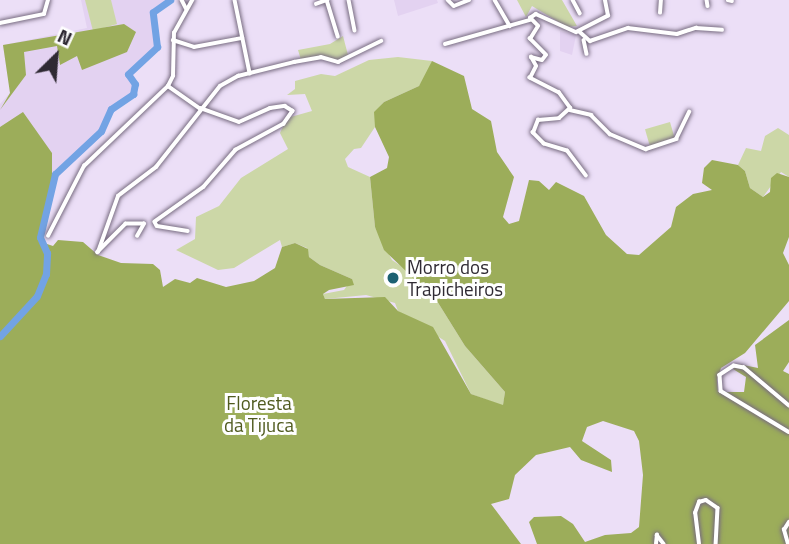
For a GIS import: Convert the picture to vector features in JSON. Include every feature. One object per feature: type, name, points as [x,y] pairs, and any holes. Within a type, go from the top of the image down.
[{"type":"street","points":[[0,23],[44,14],[48,0]]},
{"type":"street","points":[[183,0],[186,10]]},
{"type":"street","points":[[48,236],[84,166],[167,86],[173,76],[173,40],[192,0]]},
{"type":"street","points":[[235,0],[250,73]]},
{"type":"street","points":[[316,4],[327,0],[338,36]]},
{"type":"street","points":[[349,0],[355,30]]},
{"type":"street","points":[[448,0],[454,6],[469,0]]},
{"type":"street","points":[[495,0],[510,26]]},
{"type":"street","points":[[573,0],[580,13]]},
{"type":"street","points":[[445,44],[510,26],[531,19],[536,14],[566,31],[579,32],[610,13],[605,0]]},
{"type":"street","points":[[660,13],[661,0]]},
{"type":"street","points":[[531,19],[538,26],[530,38],[546,55],[543,59],[530,57],[536,66],[530,78],[564,96],[570,110]]},
{"type":"street","points":[[584,40],[594,41],[628,27],[677,34],[696,28],[722,30]]},
{"type":"street","points":[[579,32],[587,54]]},
{"type":"street","points":[[173,40],[194,47],[243,38]]},
{"type":"street","points":[[137,236],[144,224],[126,224],[97,252],[118,196],[149,174],[219,86],[250,73],[321,57],[338,62],[381,41]]},
{"type":"street","points":[[167,86],[203,109],[239,122],[278,107],[290,108],[294,114],[236,150],[202,188],[155,222],[157,226],[188,231]]},
{"type":"street","points":[[586,176],[568,151],[544,144],[533,133],[538,120],[559,118],[570,110],[591,115],[610,134],[646,149],[676,139],[689,111]]},
{"type":"street","points":[[789,406],[744,368],[734,366],[720,375],[721,391],[789,432]]},
{"type":"street","points":[[699,544],[695,513],[699,502],[706,500],[718,508],[716,544]]},
{"type":"street","points":[[788,544],[784,530],[789,522]]},
{"type":"street","points":[[656,544],[657,534],[664,544]]},
{"type":"shaded area","points":[[81,0],[167,0],[151,13],[156,47],[127,74],[134,84],[131,93],[110,107],[99,130],[54,172],[51,196],[0,194],[0,104],[10,93],[3,45],[87,28]]},
{"type":"shaded area","points":[[394,0],[437,0],[438,3],[398,16]]},
{"type":"shaded area","points":[[560,31],[576,35],[572,55],[560,51]]},
{"type":"green space","points":[[85,0],[111,0],[117,24],[93,31]]},
{"type":"green space","points":[[517,0],[562,0],[577,26],[567,27],[532,6],[526,17]]},
{"type":"green space","points":[[124,24],[136,32],[127,52],[82,70],[77,56],[60,65],[57,46],[24,52],[26,75],[0,110],[10,93],[3,45]]},
{"type":"green space","points":[[343,36],[348,55],[338,62],[323,56],[301,60],[298,50],[330,44]]},
{"type":"green space","points":[[398,57],[432,61],[429,72],[419,86],[384,102],[375,112],[375,127],[361,148],[354,149],[345,159],[348,167],[370,177],[375,227],[392,260],[410,272],[437,301],[465,346],[505,392],[503,406],[471,394],[445,341],[398,311],[395,303],[366,295],[325,299],[323,294],[344,290],[352,279],[320,265],[309,257],[307,248],[295,243],[282,247],[280,240],[234,268],[218,270],[176,250],[195,239],[196,217],[219,206],[241,178],[288,149],[280,133],[287,118],[312,111],[305,94],[287,95],[295,89],[295,81],[321,74],[335,76],[369,60]]},
{"type":"green space","name":"Floresta da Tijuca","points":[[432,61],[464,76],[472,109],[491,121],[497,152],[514,177],[503,217],[509,224],[519,221],[529,180],[539,181],[549,190],[556,182],[584,196],[606,235],[627,254],[639,255],[671,227],[676,207],[693,194],[712,190],[702,183],[704,168],[712,160],[738,165],[745,171],[750,188],[763,197],[770,192],[771,178],[777,173],[789,177],[789,237],[783,253],[789,265],[789,301],[745,353],[721,368],[717,380],[718,392],[744,392],[746,377],[733,369],[738,364],[758,368],[755,345],[789,320],[789,362],[783,371],[789,374],[789,544],[537,544],[529,522],[534,517],[561,516],[573,524],[585,542],[605,535],[631,533],[639,527],[643,475],[639,441],[634,431],[603,421],[587,427],[582,441],[611,460],[612,472],[581,460],[570,447],[536,455],[515,475],[509,499],[491,504],[521,544],[0,544],[0,127],[23,112],[52,153],[52,198],[43,219],[41,242],[53,246],[58,240],[83,242],[98,255],[121,263],[153,264],[160,270],[163,287],[175,279],[190,283],[197,278],[226,287],[254,281],[275,268],[282,247],[295,243],[308,249],[309,257],[320,265],[352,279],[354,285],[329,290],[323,294],[325,299],[385,297],[398,311],[433,327],[471,394],[503,405],[505,392],[465,346],[437,301],[384,250],[375,227],[370,177],[387,168],[389,157],[375,127],[374,112],[384,102],[419,86]]},
{"type":"green space","points":[[670,122],[675,140],[650,147],[645,129]]},
{"type":"green space","points":[[778,128],[789,135],[789,177],[781,172],[763,197],[750,188],[745,171],[738,165],[746,148],[761,151],[765,136]]},
{"type":"waterway","points":[[0,336],[37,296],[46,274],[47,253],[40,237],[55,174],[101,131],[111,109],[133,94],[135,84],[128,74],[157,47],[153,12],[170,0]]},
{"type":"place","name":"Morro dos Trapicheiros","points":[[393,278]]}]
